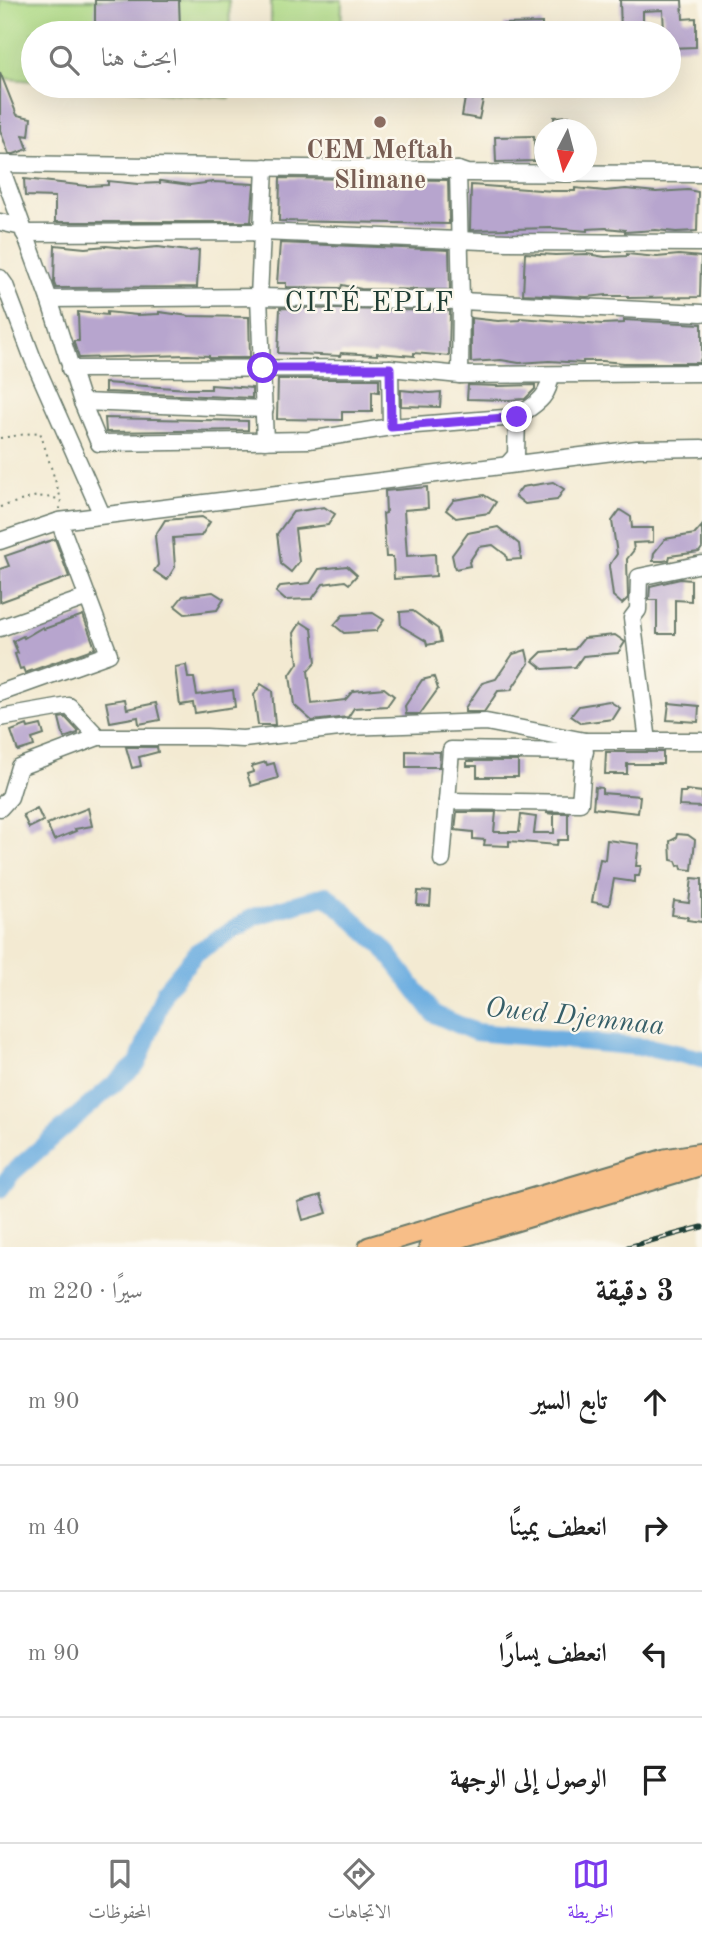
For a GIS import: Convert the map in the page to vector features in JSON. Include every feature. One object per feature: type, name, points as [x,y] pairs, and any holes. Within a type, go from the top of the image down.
[{"type":"main road","points":[[369,1247],[666,1159],[702,1153]]},
{"type":"main road","points":[[429,1247],[702,1165]]},
{"type":"street","points":[[550,375],[550,386],[543,399],[517,417],[391,427],[310,440],[99,443],[70,369],[49,299],[0,164],[458,170],[467,173],[702,174]]},
{"type":"street","points":[[265,167],[260,298],[265,441]]},
{"type":"street","points":[[458,170],[460,375]]},
{"type":"street","points":[[0,222],[23,230],[261,232],[507,242],[702,243]]},
{"type":"street","points":[[0,278],[102,515]]},
{"type":"street","points":[[49,299],[461,301],[702,313]]},
{"type":"street","points":[[70,369],[390,368],[460,375],[702,373]]},
{"type":"street","points":[[390,368],[391,427]]},
{"type":"street","points":[[82,402],[265,409]]},
{"type":"street","points":[[507,465],[516,455],[517,417]]},
{"type":"street","points":[[0,541],[59,521],[102,515],[637,449],[702,448]]},
{"type":"street","points":[[0,693],[109,654],[59,521]]},
{"type":"street","points":[[648,741],[632,618],[638,610],[639,577],[702,564]]},
{"type":"street","points":[[0,628],[88,597]]},
{"type":"street","points":[[0,718],[69,706],[99,737]]},
{"type":"street","points":[[0,808],[10,797],[19,766],[99,737],[243,739],[348,727],[486,722],[585,747]]},
{"type":"street","points":[[442,860],[451,750],[702,741]]},
{"type":"street","points":[[447,801],[580,803],[585,747]]},
{"type":"path","points":[[0,438],[40,432],[61,499],[59,521]]},
{"type":"path","points":[[0,507],[37,496],[61,499]]},
{"type":"green space","points":[[0,0],[229,0],[230,21],[21,21],[21,80],[0,78]]},
{"type":"green space","points":[[271,0],[342,0],[341,21],[271,21]]},
{"type":"building","points":[[95,0],[179,0],[180,21],[95,21]]},
{"type":"building","points":[[620,0],[682,0],[683,19],[696,18],[696,47],[681,48],[681,21],[663,21],[663,10],[643,11],[643,21],[621,21]]},
{"type":"building","points":[[0,72],[17,115],[31,118],[29,136],[23,135],[28,149],[14,154],[9,154],[0,130]]},
{"type":"building","points":[[465,98],[483,98],[479,119],[462,116]]},
{"type":"building","points":[[569,116],[569,119],[554,119]]},
{"type":"building","points":[[534,136],[534,161],[496,162],[495,137]]},
{"type":"building","points":[[280,178],[448,180],[449,224],[279,221]]},
{"type":"building","points":[[24,179],[87,186],[108,185],[108,181],[138,184],[160,181],[190,185],[213,182],[254,184],[251,222],[55,222],[55,197],[25,196]]},
{"type":"building","points":[[471,185],[553,191],[575,191],[575,188],[698,192],[697,231],[625,232],[606,228],[587,231],[552,228],[470,230]]},
{"type":"building","points":[[280,243],[449,250],[450,290],[361,289],[342,285],[341,288],[286,287],[286,283],[277,283]]},
{"type":"building","points":[[55,245],[199,250],[197,287],[56,288]]},
{"type":"building","points":[[525,253],[605,257],[627,254],[701,257],[700,297],[628,298],[606,295],[587,297],[523,294]]},
{"type":"building","points":[[280,308],[450,311],[449,356],[414,353],[414,356],[341,353],[340,356],[278,353]]},
{"type":"building","points":[[78,312],[137,315],[159,312],[189,316],[249,317],[250,358],[188,355],[79,358],[74,343],[79,341]]},
{"type":"building","points":[[471,318],[498,321],[520,318],[602,324],[624,323],[624,320],[702,324],[702,356],[699,363],[519,363],[501,360],[471,362]]},
{"type":"building","points":[[278,379],[379,379],[379,392],[372,391],[372,412],[342,412],[342,420],[277,419]]},
{"type":"building","points":[[105,383],[187,389],[211,389],[211,385],[252,388],[252,398],[105,392]]},
{"type":"building","points":[[468,385],[535,385],[535,389],[525,399],[467,399]]},
{"type":"building","points":[[401,390],[441,392],[440,407],[401,406]]},
{"type":"building","points":[[105,418],[248,421],[248,430],[106,432]]},
{"type":"building","points":[[553,482],[564,489],[557,500],[525,504],[515,496],[522,487]]},
{"type":"building","points":[[427,487],[428,508],[404,510],[407,556],[435,554],[436,576],[394,579],[393,557],[386,557],[383,514],[386,513],[385,491]]},
{"type":"building","points":[[484,495],[496,502],[489,513],[456,518],[446,510],[454,500]]},
{"type":"building","points":[[324,507],[335,514],[328,525],[295,529],[299,562],[291,572],[281,564],[277,534],[293,512]]},
{"type":"building","points":[[620,510],[631,517],[632,528],[653,528],[653,542],[633,543],[634,550],[627,559],[628,598],[622,604],[613,596],[609,566],[617,554],[612,521]]},
{"type":"building","points":[[202,517],[210,522],[201,536],[173,538],[175,567],[167,580],[154,571],[158,565],[155,536],[165,520]]},
{"type":"building","points":[[702,526],[702,548],[699,552],[653,561],[654,553],[665,539],[695,534]]},
{"type":"building","points":[[498,527],[519,544],[521,559],[507,560],[506,555],[493,545],[479,547],[469,562],[470,566],[455,569],[452,555],[468,533]]},
{"type":"building","points":[[55,539],[69,577],[0,602],[0,569],[9,566],[5,556]]},
{"type":"building","points":[[347,566],[357,575],[349,584],[345,581],[323,584],[312,599],[285,600],[276,592],[281,586],[310,583],[319,569]]},
{"type":"building","points":[[680,579],[691,580],[691,601],[675,600],[675,634],[657,634],[657,600],[649,600],[650,586]]},
{"type":"building","points":[[213,592],[224,599],[217,610],[185,614],[175,606],[183,596]]},
{"type":"building","points":[[413,611],[438,629],[441,642],[427,645],[426,641],[401,626],[400,612]]},
{"type":"building","points":[[373,613],[384,620],[376,631],[344,633],[334,625],[343,615]]},
{"type":"building","points":[[83,615],[95,648],[25,673],[23,668],[20,669],[13,641],[43,627],[44,629]]},
{"type":"building","points":[[301,622],[312,629],[316,662],[308,671],[312,704],[345,700],[353,691],[384,688],[394,696],[387,706],[354,708],[348,717],[312,721],[294,705],[290,675],[298,663],[294,633]]},
{"type":"building","points":[[615,635],[625,642],[618,653],[583,656],[575,667],[543,669],[533,661],[542,652],[575,649],[584,638]]},
{"type":"building","points":[[526,650],[529,663],[511,690],[498,691],[484,712],[465,712],[482,683],[496,679],[513,654]]},
{"type":"building","points":[[186,665],[188,678],[194,678],[197,695],[233,690],[235,707],[195,713],[193,703],[180,705],[175,667]]},
{"type":"building","points":[[434,677],[438,689],[420,714],[406,714],[405,706],[422,680]]},
{"type":"building","points":[[261,684],[272,691],[275,725],[258,725],[254,695]]},
{"type":"building","points":[[125,699],[127,709],[156,703],[160,720],[139,724],[138,717],[110,722],[106,702]]},
{"type":"building","points":[[609,701],[620,708],[613,719],[581,723],[571,716],[579,706]]},
{"type":"building","points":[[669,703],[699,706],[698,722],[667,720]]},
{"type":"building","points":[[65,717],[78,733],[64,738],[59,718]]},
{"type":"building","points":[[27,725],[28,728],[41,725],[44,735],[32,739],[34,746],[18,751],[11,731]]},
{"type":"building","points":[[126,747],[157,747],[158,752],[139,757],[141,766],[132,768]]},
{"type":"building","points":[[406,751],[440,752],[439,767],[406,767]]},
{"type":"building","points":[[606,752],[663,752],[663,764],[627,764],[627,774],[605,774]]},
{"type":"building","points":[[467,761],[518,761],[518,777],[477,777],[477,766],[467,766]]},
{"type":"building","points":[[266,762],[267,765],[274,763],[278,778],[251,786],[247,774],[253,772],[252,766]]},
{"type":"building","points":[[595,787],[602,788],[602,793],[640,796],[638,813],[593,808]]},
{"type":"building","points":[[680,792],[702,792],[702,807],[679,806]]},
{"type":"building","points":[[37,808],[43,821],[29,828],[23,815]]},
{"type":"building","points":[[88,808],[92,826],[75,829],[76,831],[54,840],[47,824]]},
{"type":"building","points":[[457,812],[496,812],[494,832],[519,832],[521,815],[536,817],[534,833],[554,833],[554,814],[546,813],[568,813],[568,840],[558,840],[557,845],[509,841],[509,846],[484,845],[485,840],[473,839],[473,832],[455,830]]},
{"type":"building","points":[[677,834],[688,835],[695,840],[692,870],[682,869],[681,865],[678,866],[676,861],[671,860],[670,841],[676,838]]},
{"type":"building","points":[[607,840],[639,844],[636,866],[641,866],[639,876],[635,876],[635,882],[614,879],[609,905],[592,902],[600,859],[605,860]]},
{"type":"building","points":[[692,878],[702,879],[702,922],[672,915],[674,901],[689,903]]},
{"type":"building","points":[[418,891],[431,892],[430,906],[417,905]]},
{"type":"building","points":[[321,1195],[327,1213],[303,1220],[298,1202]]},
{"type":"waterway","name":"Oued Djemnaa","points":[[0,1189],[12,1173],[138,1063],[165,990],[197,952],[253,917],[326,895],[382,946],[434,1014],[475,1032],[653,1048],[702,1059]]},
{"type":"railway","points":[[628,1247],[702,1227]]},
{"type":"place","name":"CEM Meftah Slimane","points":[[380,122]]},
{"type":"district","name":"CITÉ EPLF","points":[[370,301]]},
{"type":"route","points":[[263,368],[390,368],[391,427],[517,417]]}]
